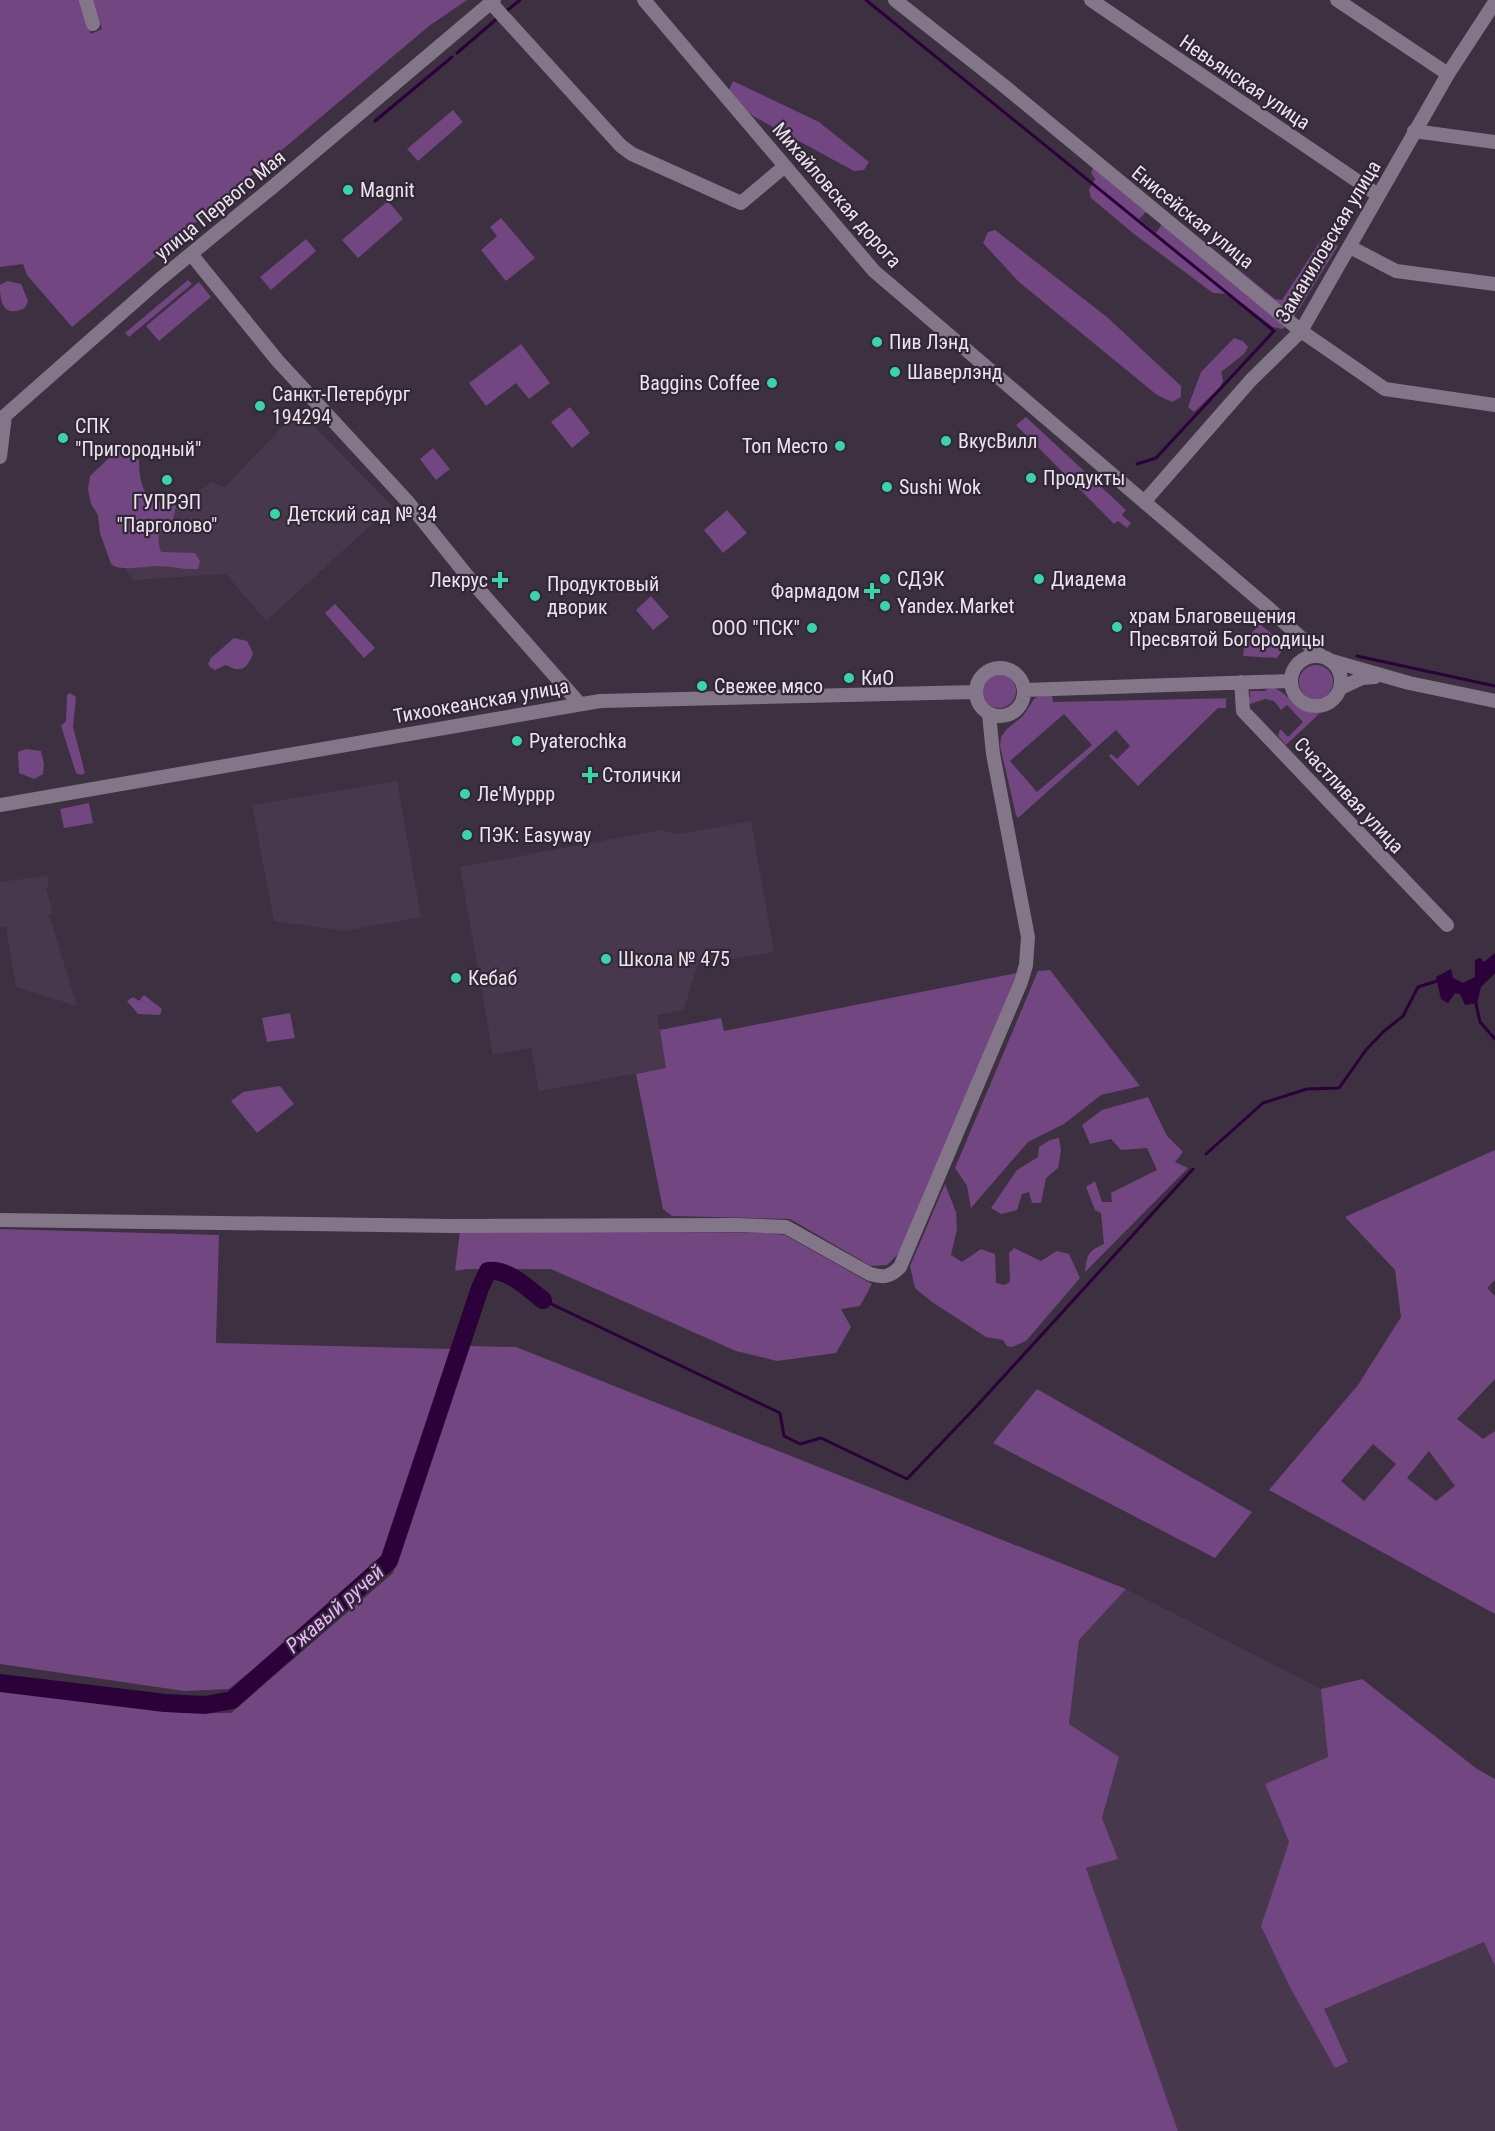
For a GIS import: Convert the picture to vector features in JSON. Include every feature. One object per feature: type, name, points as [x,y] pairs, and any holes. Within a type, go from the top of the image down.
[{"type":"street","points":[[86,0],[93,24]]},
{"type":"street","name":"Михайловская дорога","points":[[644,0],[874,271],[1327,659],[1383,676],[1495,701]]},
{"type":"street","name":"Енисейская улица","points":[[895,0],[1003,85],[1300,331],[1385,389],[1495,405]]},
{"type":"street","name":"Невьянская улица","points":[[1091,0],[1378,195]]},
{"type":"street","points":[[1337,0],[1448,74]]},
{"type":"street","points":[[492,1],[621,146],[632,154],[741,203],[785,165]]},
{"type":"street","name":"улица Первого Мая","points":[[0,456],[2,417],[191,254],[492,1]]},
{"type":"street","name":"Заманиловская улица","points":[[1144,502],[1251,380],[1300,331],[1350,247],[1414,131],[1491,3]]},
{"type":"street","points":[[1414,131],[1495,142]]},
{"type":"street","points":[[1350,247],[1396,271],[1495,284]]},
{"type":"street","points":[[191,254],[277,360],[407,501],[473,583],[579,703]]},
{"type":"street","points":[[1294,631],[1300,646],[1299,657],[1291,674],[1290,681],[1296,697],[1312,706],[1324,705],[1330,702],[1341,688],[1340,673],[1327,659],[1310,656],[1296,664]]},
{"type":"street","points":[[1000,668],[1010,669],[1017,674],[1024,690],[1023,700],[1018,708],[1011,714],[1000,717],[989,714],[979,705],[975,692],[977,682],[983,674],[991,669],[1000,668]]},
{"type":"street","name":"Михайловская дорога","points":[[1341,688],[1362,678],[1383,676]]},
{"type":"street","points":[[1024,690],[1290,681]]},
{"type":"street","name":"Счастливая улица","points":[[1240,682],[1243,711],[1447,925]]},
{"type":"street","name":"Тихоокеанская улица","points":[[0,805],[579,703],[664,698],[975,692]]},
{"type":"street","points":[[0,1220],[452,1226],[736,1225],[786,1227],[870,1274],[881,1277],[891,1276],[900,1267],[1021,982],[1026,965],[1028,937],[993,754],[989,714]]},
{"type":"shaded area","points":[[0,0],[80,0],[91,34],[102,29],[93,0],[467,0],[429,26],[72,327],[27,275],[23,264],[0,267]]},
{"type":"shaded area","points":[[733,81],[819,122],[869,162],[864,170],[854,171],[753,116],[729,95]]},
{"type":"shaded area","points":[[453,110],[463,122],[418,161],[407,149]]},
{"type":"shaded area","points":[[1093,168],[1146,212],[1139,219],[1156,233],[1164,221],[1187,228],[1275,299],[1282,300],[1323,237],[1338,246],[1289,325],[1282,329],[1273,327],[1230,294],[1213,293],[1134,234],[1091,198],[1089,190],[1095,179],[1091,173]]},
{"type":"shaded area","points":[[388,201],[403,219],[358,258],[342,240]]},
{"type":"shaded area","points":[[501,218],[535,258],[506,281],[481,250],[497,236],[490,227]]},
{"type":"shaded area","points":[[995,230],[1107,317],[1181,386],[1181,397],[1172,402],[1157,395],[1019,282],[983,243],[988,232]]},
{"type":"shaded area","points":[[306,239],[316,251],[271,290],[260,277]]},
{"type":"shaded area","points":[[188,280],[192,284],[129,337],[125,333]]},
{"type":"shaded area","points":[[7,281],[21,284],[28,301],[25,308],[12,311],[2,303],[0,285]]},
{"type":"shaded area","points":[[199,282],[211,297],[159,341],[146,326]]},
{"type":"shaded area","points":[[1234,338],[1243,341],[1248,347],[1244,354],[1221,372],[1223,381],[1220,387],[1194,412],[1188,407],[1201,372]]},
{"type":"shaded area","points":[[521,344],[550,383],[529,399],[516,383],[486,406],[469,383]]},
{"type":"shaded area","points":[[570,407],[590,433],[572,448],[551,422]]},
{"type":"shaded area","name":"Детский сад № 34","points":[[298,410],[392,506],[266,621],[226,574],[133,580],[114,552],[211,482],[225,487]]},
{"type":"shaded area","points":[[1026,417],[1126,510],[1122,515],[1131,523],[1127,528],[1118,521],[1114,524],[1016,425]]},
{"type":"shaded area","points":[[120,445],[139,460],[146,494],[154,502],[170,500],[176,506],[173,519],[160,533],[161,552],[195,553],[200,561],[198,569],[159,566],[120,568],[111,564],[100,533],[98,515],[91,504],[88,489],[90,476],[109,458],[113,447]]},
{"type":"shaded area","points":[[433,448],[450,469],[436,480],[420,459]]},
{"type":"shaded area","points":[[727,510],[747,533],[723,553],[704,530]]},
{"type":"shaded area","points":[[651,596],[669,617],[653,630],[636,610]]},
{"type":"shaded area","points":[[335,604],[375,648],[364,658],[325,613]]},
{"type":"shaded area","points":[[1260,624],[1282,643],[1281,652],[1277,658],[1243,656],[1245,640]]},
{"type":"shaded area","points":[[234,638],[247,641],[253,653],[246,666],[236,669],[226,665],[215,670],[210,667],[208,664],[211,658]]},
{"type":"shaded area","points":[[1316,665],[1328,670],[1333,682],[1328,694],[1316,699],[1304,694],[1299,682],[1304,670]]},
{"type":"shaded area","points":[[999,674],[1011,679],[1016,691],[1011,703],[999,708],[987,703],[982,691],[987,679]]},
{"type":"shaded area","points":[[1274,688],[1306,711],[1320,713],[1286,745],[1278,736],[1280,729],[1288,737],[1303,722],[1287,705],[1281,710],[1274,701],[1265,699],[1250,704],[1245,698],[1250,697],[1250,691],[1266,691]]},
{"type":"shaded area","points":[[70,693],[76,697],[73,727],[85,773],[81,775],[76,773],[61,726],[66,721],[67,695]]},
{"type":"shaded area","points":[[1052,695],[1053,702],[1226,698],[1226,708],[1218,708],[1138,786],[1109,756],[1111,754],[1117,759],[1130,746],[1116,730],[1018,818],[1000,746],[1001,737],[1023,716],[1034,699],[1039,696]],"holes":[[[1064,714],[1092,745],[1037,792],[1010,761]]]},
{"type":"shaded area","points":[[26,749],[41,751],[44,764],[43,774],[34,779],[19,773],[18,752]]},
{"type":"shaded area","points":[[397,781],[421,917],[345,931],[274,921],[252,805]]},
{"type":"shaded area","points":[[89,803],[93,823],[64,828],[60,809]]},
{"type":"shaded area","name":"Школа № 475","points":[[751,821],[774,952],[697,965],[684,1010],[657,1015],[667,1068],[539,1091],[531,1048],[493,1055],[460,867],[661,830],[679,834]]},
{"type":"shaded area","points":[[47,876],[49,886],[46,888],[53,913],[49,915],[77,1006],[16,987],[6,927],[0,927],[0,882]]},
{"type":"shaded area","points":[[1495,953],[1495,973],[1481,987],[1477,1003],[1465,1005],[1460,994],[1455,993],[1448,1003],[1441,999],[1436,977],[1451,969],[1453,978],[1463,983],[1475,977],[1475,960],[1480,958],[1484,962]]},
{"type":"shaded area","points":[[1050,970],[1140,1086],[1101,1095],[1064,1124],[1028,1142],[971,1208],[967,1186],[955,1168],[1038,971]]},
{"type":"shaded area","points":[[1017,973],[902,1250],[887,1265],[871,1266],[790,1219],[672,1216],[663,1209],[636,1074],[666,1068],[660,1030],[721,1018],[724,1031]]},
{"type":"shaded area","points":[[144,995],[162,1009],[160,1015],[138,1014],[127,1001],[133,997],[139,1001]]},
{"type":"shaded area","points":[[290,1013],[295,1038],[267,1042],[262,1018]]},
{"type":"shaded area","points":[[280,1086],[294,1104],[257,1133],[231,1101],[243,1092]]},
{"type":"shaded area","points":[[1148,1097],[1167,1136],[1183,1152],[1175,1162],[1188,1168],[1085,1272],[1089,1254],[1104,1244],[1101,1213],[1095,1210],[1086,1187],[1095,1181],[1102,1202],[1112,1202],[1111,1193],[1157,1170],[1147,1148],[1121,1150],[1111,1139],[1090,1144],[1082,1125],[1102,1110]]},
{"type":"shaded area","points":[[1059,1138],[1061,1151],[1058,1168],[1046,1178],[1041,1203],[1032,1203],[1029,1192],[1022,1194],[1017,1210],[1001,1214],[991,1208],[1017,1170],[1038,1157],[1039,1147],[1050,1140]]},
{"type":"shaded area","points":[[1495,1150],[1495,1280],[1487,1288],[1495,1296],[1495,1379],[1457,1419],[1483,1439],[1495,1431],[1495,1614],[1269,1490],[1358,1385],[1401,1317],[1395,1270],[1345,1217]],"holes":[[[1373,1444],[1396,1464],[1364,1501],[1341,1481]],[[1429,1451],[1455,1486],[1436,1501],[1407,1478]]]},
{"type":"shaded area","points":[[945,1184],[956,1212],[957,1229],[951,1255],[962,1262],[981,1249],[995,1254],[996,1283],[1004,1285],[1010,1282],[1009,1253],[1014,1248],[1041,1261],[1057,1251],[1069,1254],[1080,1278],[1026,1341],[1012,1347],[1007,1346],[1003,1340],[986,1337],[932,1302],[915,1288],[910,1266]]},
{"type":"shaded area","points":[[0,1229],[219,1235],[216,1343],[450,1349],[384,1556],[357,1583],[229,1689],[184,1691],[0,1664]]},
{"type":"shaded area","points":[[460,1231],[785,1235],[872,1284],[860,1306],[841,1309],[851,1327],[836,1353],[777,1361],[736,1351],[551,1269],[455,1271]]},
{"type":"shaded area","points":[[468,1346],[516,1347],[1126,1589],[1079,1640],[1069,1724],[1119,1757],[1102,1818],[1118,1859],[1086,1868],[1178,2131],[0,2131],[0,1689],[182,1713],[231,1713],[393,1573]]},
{"type":"shaded area","points":[[1037,1389],[1252,1512],[1215,1558],[993,1443]]},
{"type":"shaded area","points":[[1126,1589],[1321,1689],[1328,1757],[1265,1784],[1289,1842],[1261,1926],[1324,2009],[1484,1942],[1495,1966],[1495,2131],[1178,2131],[1086,1868],[1118,1859],[1102,1818],[1118,1757],[1069,1724],[1079,1640]]},
{"type":"shaded area","points":[[1362,1679],[1477,1769],[1495,1779],[1495,1966],[1484,1942],[1324,2009],[1348,2062],[1335,2068],[1290,1987],[1261,1926],[1289,1842],[1265,1784],[1328,1757],[1321,1689]]},
{"type":"waterway","points":[[504,13],[520,0]]},
{"type":"waterway","points":[[866,0],[1274,331],[1156,458],[1137,464]]},
{"type":"waterway","points":[[457,53],[499,17]]},
{"type":"waterway","points":[[375,121],[452,57]]},
{"type":"waterway","points":[[1357,656],[1495,686]]},
{"type":"waterway","points":[[1206,1154],[1263,1103],[1307,1089],[1339,1088],[1366,1050],[1403,1016],[1418,987],[1440,980]]},
{"type":"waterway","points":[[1475,999],[1480,1022],[1495,1039]]},
{"type":"waterway","points":[[543,1300],[780,1413],[784,1436],[800,1444],[821,1438],[907,1479],[1193,1169]]},
{"type":"waterway","name":"Ржавый ручей","points":[[0,1683],[165,1703],[206,1705],[232,1700],[389,1561],[480,1288],[488,1271],[510,1276],[543,1300]]},
{"type":"place","name":"Magnit","points":[[348,190]]},
{"type":"place","name":"Пив Лэнд","points":[[877,342]]},
{"type":"place","name":"Шаверлэнд","points":[[895,372]]},
{"type":"place","name":"Baggins Coffee","points":[[772,383]]},
{"type":"place","name":"Санкт-Петербург 194294","points":[[260,406]]},
{"type":"place","name":"СПК \"Пригородный\"","points":[[63,438]]},
{"type":"place","name":"ВкусВилл","points":[[946,441]]},
{"type":"place","name":"Топ Место","points":[[840,446]]},
{"type":"place","name":"Продукты","points":[[1031,478]]},
{"type":"place","name":"ГУПРЭП \"Парголово\"","points":[[167,480]]},
{"type":"place","name":"Sushi Wok","points":[[887,487]]},
{"type":"place","name":"Детский сад № 34","points":[[275,514]]},
{"type":"place","name":"СДЭК","points":[[885,579]]},
{"type":"place","name":"Диадема","points":[[1039,579]]},
{"type":"place","name":"Лекрус","points":[[500,580]]},
{"type":"place","name":"Фармадом","points":[[872,591]]},
{"type":"place","name":"Продуктовый дворик","points":[[535,596]]},
{"type":"place","name":"Yandex.Market","points":[[885,606]]},
{"type":"place","name":"храм Благовещения Пресвятой Богородицы","points":[[1117,627]]},
{"type":"place","name":"ООО \"ПСК\"","points":[[812,628]]},
{"type":"place","name":"КиО","points":[[849,678]]},
{"type":"place","name":"Свежее мясо","points":[[702,686]]},
{"type":"place","name":"Pyaterochka","points":[[517,741]]},
{"type":"place","name":"Столички","points":[[590,775]]},
{"type":"place","name":"Ле'Муррр","points":[[465,794]]},
{"type":"place","name":"ПЭК: Easyway","points":[[467,835]]},
{"type":"place","name":"Школа № 475","points":[[606,959]]},
{"type":"place","name":"Кебаб","points":[[456,978]]}]
